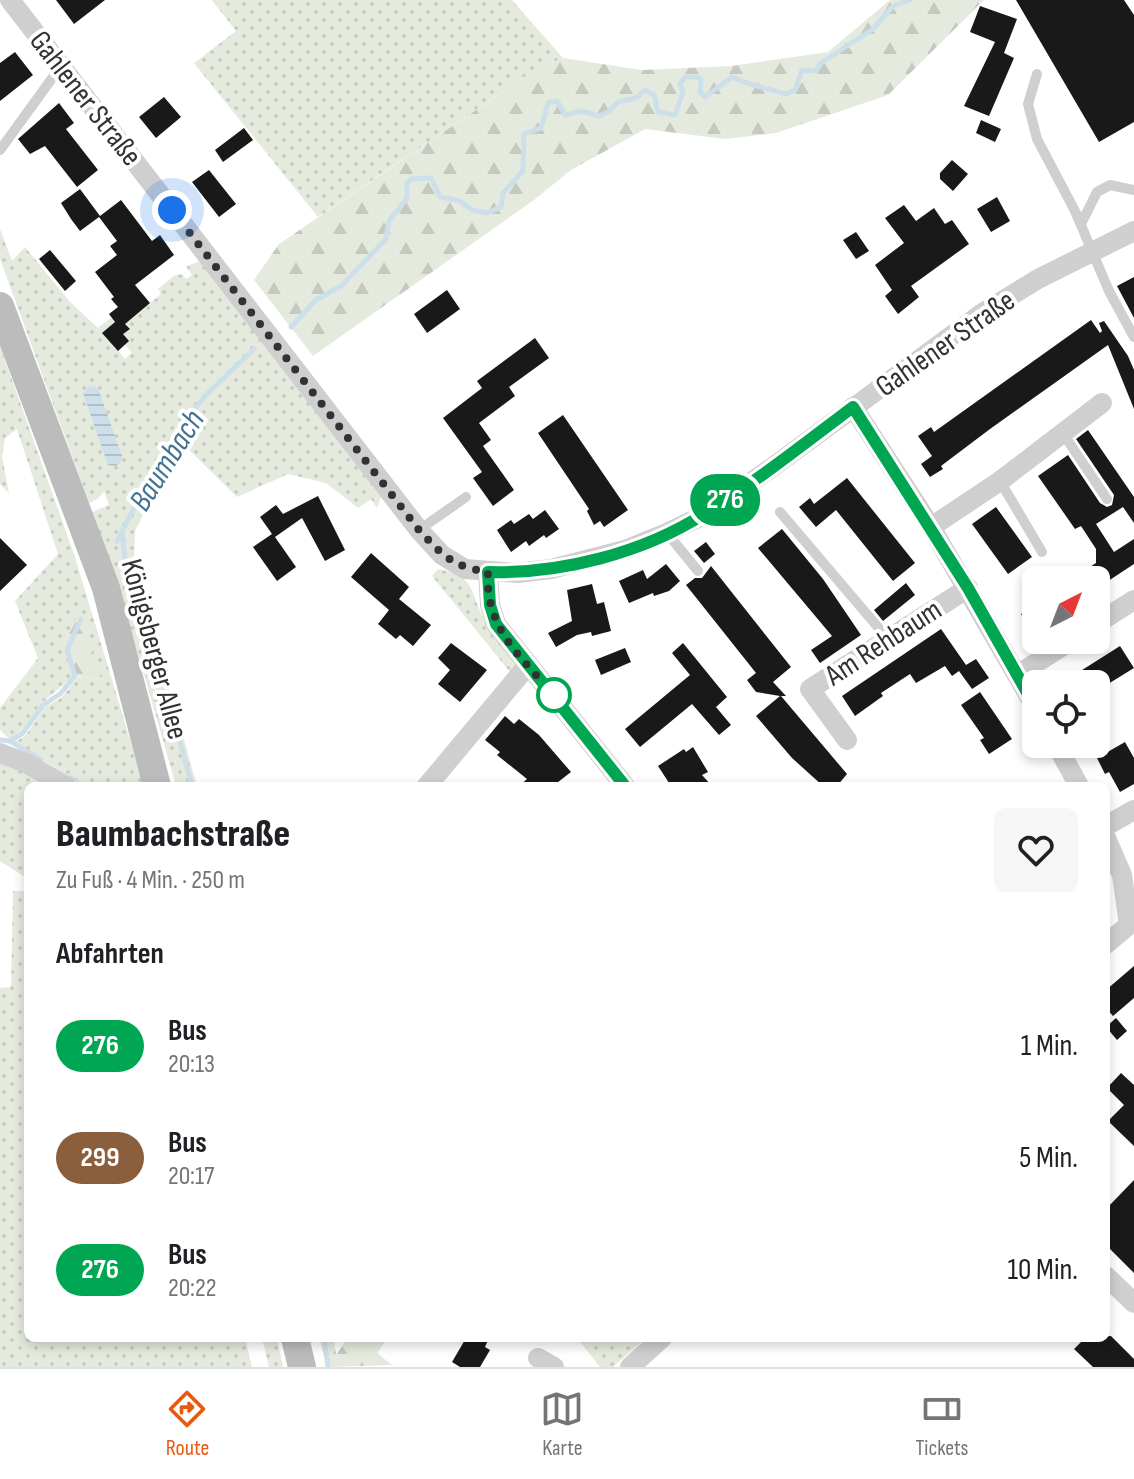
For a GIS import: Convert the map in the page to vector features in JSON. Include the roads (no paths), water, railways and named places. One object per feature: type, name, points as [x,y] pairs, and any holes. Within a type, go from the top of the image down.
[{"type":"main road","name":"Königsberger Allee","points":[[0,306],[106,588],[156,782]]},
{"type":"main road","points":[[296,1342],[302,1367]]},
{"type":"street","name":"Gahlener Straße","points":[[10,0],[419,530],[442,555],[465,569],[517,573],[551,569],[625,550],[702,516],[981,314],[1038,279],[1134,231]]},
{"type":"street","points":[[931,527],[1064,435],[1102,403]]},
{"type":"street","name":"Am Rehbaum","points":[[853,407],[931,527],[1022,684]]},
{"type":"street","points":[[488,572],[490,605],[496,624],[622,782]]},
{"type":"street","name":"Am Rehbaum","points":[[847,740],[810,689],[968,588]]},
{"type":"street","points":[[1110,615],[1134,600]]},
{"type":"street","points":[[1017,675],[1050,654]]},
{"type":"street","points":[[430,782],[528,665]]},
{"type":"street","points":[[0,753],[26,763],[59,782]]},
{"type":"street","points":[[1064,758],[1077,782]]},
{"type":"street","points":[[1110,824],[1134,810]]},
{"type":"street","points":[[1110,847],[1122,875],[1131,927],[1110,941]]},
{"type":"street","points":[[1110,1280],[1134,1303]]},
{"type":"street","points":[[630,1367],[658,1342]]},
{"type":"lane","points":[[0,150],[61,66]]},
{"type":"lane","points":[[1037,74],[1028,104],[1037,139],[1134,337]]},
{"type":"lane","points":[[1081,224],[1097,192],[1110,185],[1134,190]]},
{"type":"lane","points":[[1064,435],[1107,499]]},
{"type":"lane","points":[[1000,481],[1042,552]]},
{"type":"lane","points":[[419,530],[466,497]]},
{"type":"lane","points":[[780,512],[888,639]]},
{"type":"lane","points":[[667,533],[698,571]]},
{"type":"water","points":[[90,386],[98,388],[123,459],[116,466],[108,465],[83,393]]},
{"type":"waterway","name":"Baumbach","points":[[291,327],[316,300],[341,286],[386,239],[389,221],[407,198],[407,183],[411,179],[431,178],[440,197],[460,201],[472,210],[487,213],[501,207],[503,193],[523,171],[524,134],[541,128],[548,103],[557,101],[565,115],[582,111],[599,116],[618,102],[636,98],[645,90],[654,95],[658,112],[675,115],[683,92],[680,84],[685,77],[698,77],[701,80],[700,92],[705,97],[732,77],[786,94],[795,90],[802,70],[815,71],[821,63],[873,29],[893,6],[910,0]]},
{"type":"waterway","name":"Baumbach","points":[[117,541],[143,491],[181,443],[188,417],[254,349]]},
{"type":"waterway","points":[[122,531],[125,561],[191,782]]},
{"type":"waterway","name":"Baumbach","points":[[0,740],[10,741],[23,733],[43,705],[60,694],[75,676],[67,650],[81,619]]},
{"type":"waterway","points":[[10,741],[41,760]]},
{"type":"waterway","points":[[70,778],[76,782]]},
{"type":"waterway","points":[[325,1342],[328,1367]]}]
